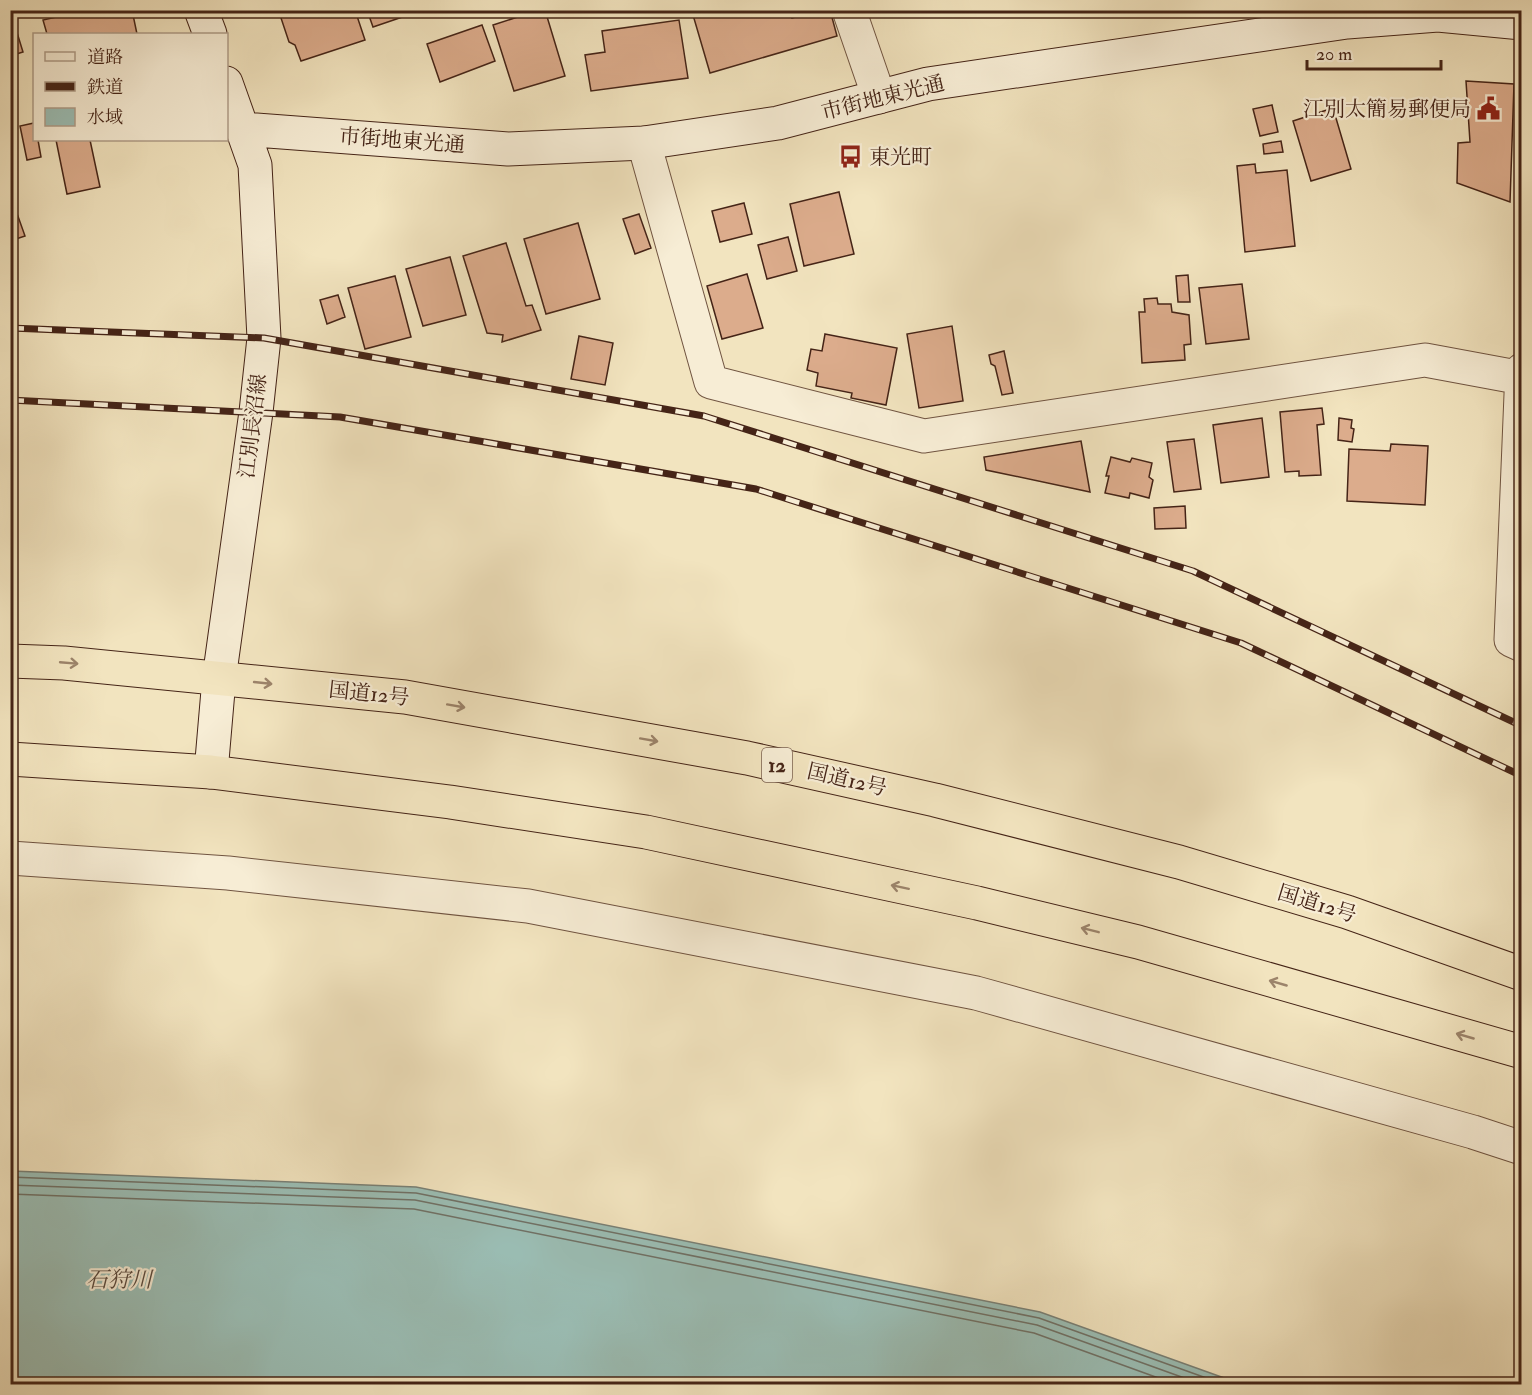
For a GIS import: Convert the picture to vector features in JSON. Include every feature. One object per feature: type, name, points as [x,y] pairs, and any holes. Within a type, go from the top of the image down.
[{"type":"highway","name":"国道12号","points":[[10,661],[64,663],[428,701],[747,758],[924,798],[1191,866],[1347,912],[1521,974]]},
{"type":"highway","points":[[10,759],[211,772],[450,802],[646,832],[977,903],[1138,942],[1521,1052]]},
{"type":"street","points":[[201,10],[210,33]]},
{"type":"street","points":[[849,10],[879,97]]},
{"type":"street","name":"市街地東光通","points":[[242,129],[508,149],[644,142],[778,123],[928,84],[1345,16],[1438,15],[1521,22]]},
{"type":"street","name":"江別長沼線","points":[[211,772],[219,678],[264,338],[255,165],[228,89]]},
{"type":"street","points":[[644,142],[711,382],[924,436],[1425,360],[1521,378]]},
{"type":"street","points":[[1521,370],[1511,640],[1521,645]]},
{"type":"street","points":[[10,858],[228,873],[540,908],[976,993],[1473,1132],[1521,1148]]},
{"type":"water","name":"石狩川","points":[[11,1171],[416,1187],[1040,1312],[1241,1384],[11,1384]]},
{"type":"building","points":[[87,10],[132,10],[137,33],[47,33],[43,20]]},
{"type":"building","points":[[293,10],[355,10],[365,40],[301,61],[295,45],[289,42],[280,15]]},
{"type":"building","points":[[367,10],[423,10],[373,27]]},
{"type":"building","points":[[545,10],[565,76],[514,91],[493,25]]},
{"type":"building","points":[[709,10],[790,10],[792,18],[819,10],[830,10],[837,36],[710,73],[693,15]]},
{"type":"building","points":[[10,14],[23,52],[10,56]]},
{"type":"building","points":[[679,20],[688,78],[591,91],[585,55],[605,52],[602,31]]},
{"type":"building","points":[[482,25],[495,61],[440,82],[427,44]]},
{"type":"building","points":[[1466,81],[1514,84],[1510,202],[1457,183],[1458,143],[1470,142]]},
{"type":"building","points":[[1272,105],[1278,132],[1260,136],[1253,109]]},
{"type":"building","points":[[1333,108],[1351,169],[1311,181],[1293,121]]},
{"type":"building","points":[[33,123],[33,141],[38,141],[41,157],[27,160],[20,126]]},
{"type":"building","points":[[56,141],[90,141],[100,187],[67,194]]},
{"type":"building","points":[[1281,141],[1283,152],[1264,154],[1263,144]]},
{"type":"building","points":[[1255,164],[1256,173],[1287,170],[1295,246],[1245,252],[1237,166]]},
{"type":"building","points":[[839,192],[854,254],[804,266],[790,204]]},
{"type":"building","points":[[744,203],[752,234],[720,242],[712,211]]},
{"type":"building","points":[[14,205],[25,236],[10,241],[10,206]]},
{"type":"building","points":[[639,214],[651,248],[635,254],[623,219]]},
{"type":"building","points":[[578,223],[600,299],[546,314],[524,239]]},
{"type":"building","points":[[788,237],[797,271],[767,279],[758,245]]},
{"type":"building","points":[[506,243],[526,306],[532,305],[541,330],[502,342],[503,335],[487,333],[463,256]]},
{"type":"building","points":[[450,257],[466,315],[423,326],[406,269]]},
{"type":"building","points":[[747,274],[763,328],[722,339],[707,286]]},
{"type":"building","points":[[1188,275],[1190,302],[1178,302],[1176,276]]},
{"type":"building","points":[[395,276],[411,337],[365,349],[348,288]]},
{"type":"building","points":[[1242,284],[1249,339],[1206,344],[1199,288]]},
{"type":"building","points":[[338,295],[345,317],[327,324],[320,300]]},
{"type":"building","points":[[1157,298],[1158,304],[1171,304],[1172,312],[1189,315],[1191,344],[1184,345],[1185,360],[1142,363],[1139,312],[1145,312],[1144,299]]},
{"type":"building","points":[[952,326],[963,401],[919,408],[907,334]]},
{"type":"building","points":[[825,334],[897,348],[886,405],[851,398],[852,393],[816,386],[818,373],[807,370],[811,349],[822,351]]},
{"type":"building","points":[[579,336],[613,343],[605,385],[571,379]]},
{"type":"building","points":[[1004,351],[1013,393],[1002,395],[995,366],[991,364],[989,355]]},
{"type":"building","points":[[1322,408],[1324,424],[1317,425],[1321,475],[1299,476],[1299,471],[1285,472],[1280,412]]},
{"type":"building","points":[[1262,418],[1269,477],[1221,483],[1213,425]]},
{"type":"building","points":[[1339,418],[1352,420],[1351,428],[1354,429],[1352,442],[1338,440]]},
{"type":"building","points":[[1194,439],[1201,489],[1174,492],[1167,442]]},
{"type":"building","points":[[1081,441],[1090,492],[986,470],[984,457]]},
{"type":"building","points":[[1391,444],[1428,446],[1425,505],[1347,501],[1349,449],[1390,451]]},
{"type":"building","points":[[1111,457],[1130,462],[1132,458],[1152,463],[1149,477],[1153,480],[1149,498],[1130,493],[1129,498],[1105,493],[1109,476],[1106,476]]},
{"type":"building","points":[[1185,506],[1186,528],[1155,529],[1154,508]]},
{"type":"railway","points":[[10,328],[264,338],[704,416],[1193,571],[1522,726]]},
{"type":"railway","points":[[10,400],[340,417],[756,489],[1241,643],[1522,776]]},
{"type":"place","name":"江別太簡易郵便局","points":[[1489,109]]},
{"type":"place","name":"東光町","points":[[851,157]]}]
